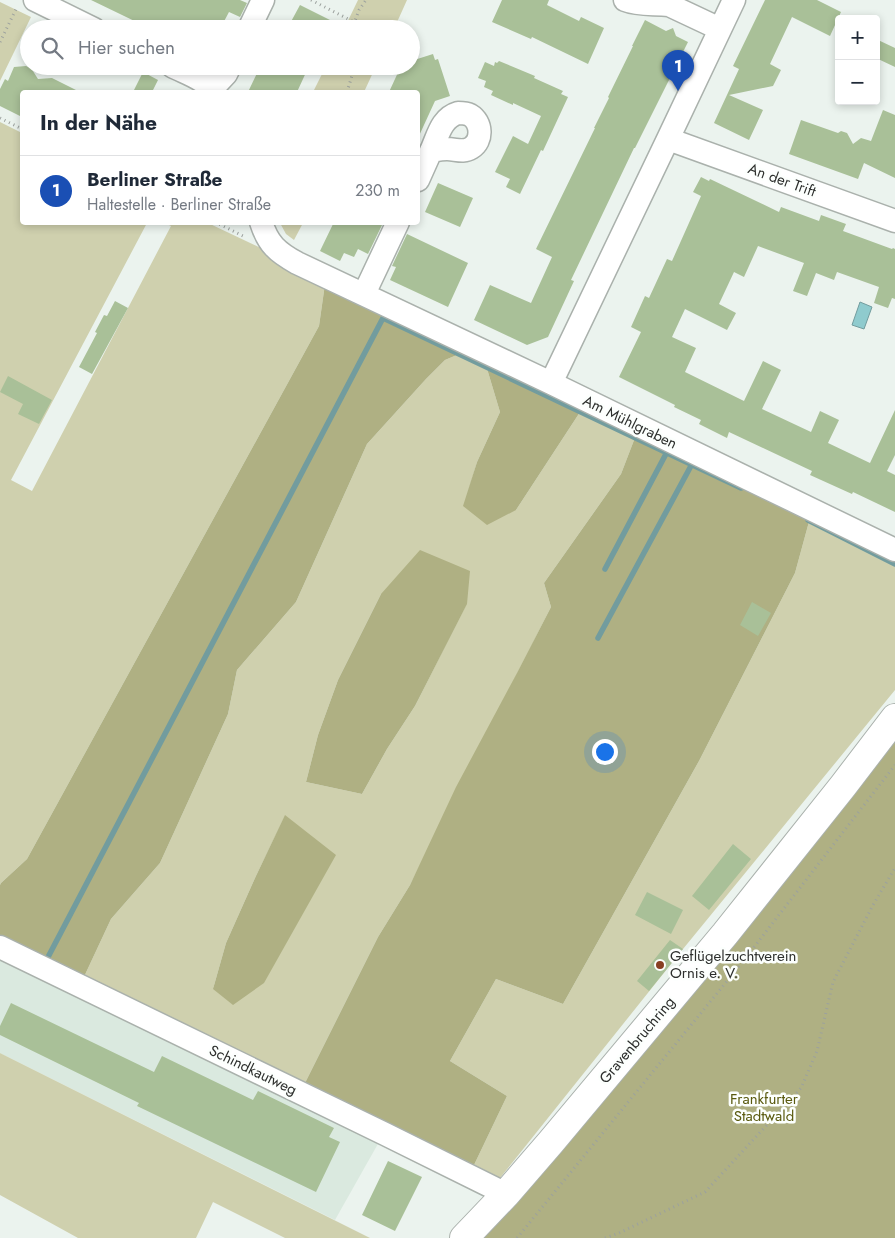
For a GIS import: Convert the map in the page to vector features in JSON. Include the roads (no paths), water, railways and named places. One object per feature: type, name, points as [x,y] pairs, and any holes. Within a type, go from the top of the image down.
[{"type":"street","points":[[253,20],[263,0]]},
{"type":"street","points":[[625,0],[634,4],[670,5],[720,29]]},
{"type":"street","points":[[551,383],[734,0]]},
{"type":"street","points":[[26,4],[70,20]]},
{"type":"street","points":[[190,75],[206,83],[212,90]]},
{"type":"street","points":[[214,90],[225,75]]},
{"type":"street","name":"An der Trift","points":[[668,139],[895,221]]},
{"type":"street","points":[[420,176],[431,151]]},
{"type":"street","name":"Am Mühlgraben","points":[[262,225],[270,242],[284,256],[895,550]]},
{"type":"street","points":[[364,294],[397,225]]},
{"type":"street","name":"Gravenbruchring","points":[[464,1238],[506,1194],[551,1142],[725,934],[895,718]]},
{"type":"street","name":"Schindkautweg","points":[[0,947],[506,1194]]},
{"type":"water","points":[[860,302],[872,307],[864,329],[852,325]]},
{"type":"waterway","points":[[47,959],[383,318],[741,488]]},
{"type":"waterway","points":[[605,569],[667,452]]},
{"type":"waterway","points":[[598,638],[692,464]]},
{"type":"waterway","points":[[808,520],[895,564]]},
{"type":"place","name":"Berliner Straße","points":[[678,91]]},
{"type":"place","name":"Geflügelzuchtverein Ornis e. V.","points":[[660,965]]},
{"type":"park label","name":"Frankfurter Stadtwald","points":[[764,1108]]}]
